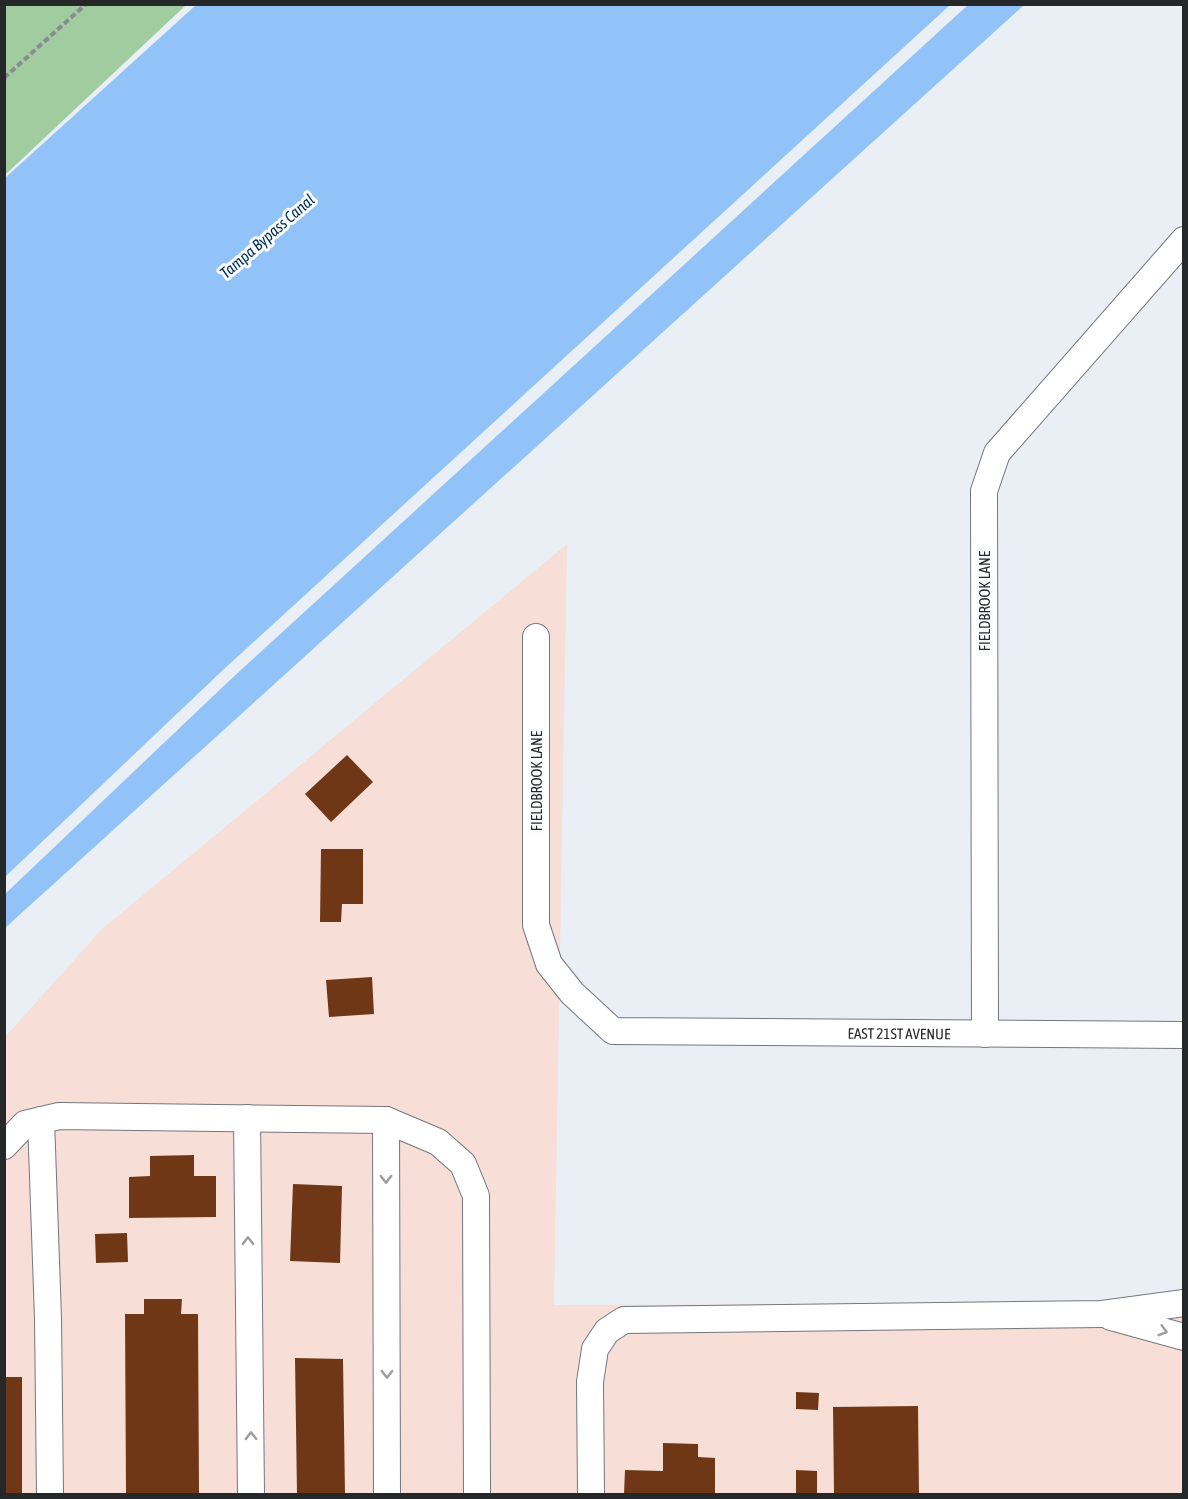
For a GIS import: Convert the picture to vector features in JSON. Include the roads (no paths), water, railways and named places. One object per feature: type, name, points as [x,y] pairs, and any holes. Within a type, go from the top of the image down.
[{"type":"street","name":"FIELDBROOK LANE","points":[[985,1034],[984,491],[997,453],[1184,240]]},
{"type":"street","name":"FIELDBROOK LANE","points":[[536,637],[536,925],[549,964],[572,993],[613,1031]]},
{"type":"street","name":"EAST 21ST AVENUE","points":[[613,1031],[1184,1035]]},
{"type":"street","points":[[4,1146],[25,1124],[59,1116],[386,1120],[438,1142],[463,1164],[476,1196],[477,1494]]},
{"type":"street","points":[[247,1118],[251,1494]]},
{"type":"street","points":[[41,1120],[48,1318],[50,1494]]},
{"type":"street","points":[[386,1120],[387,1494]]},
{"type":"street","points":[[591,1494],[590,1382],[595,1349],[607,1331],[624,1320],[1102,1314],[1184,1303]]},
{"type":"street","points":[[1102,1314],[1184,1337]]},
{"type":"water","points":[[969,4],[1024,5],[5,928],[5,894],[230,680]]},
{"type":"water","name":"Tampa Bypass Canal","points":[[196,5],[950,5],[223,670],[5,877],[5,178]]}]
